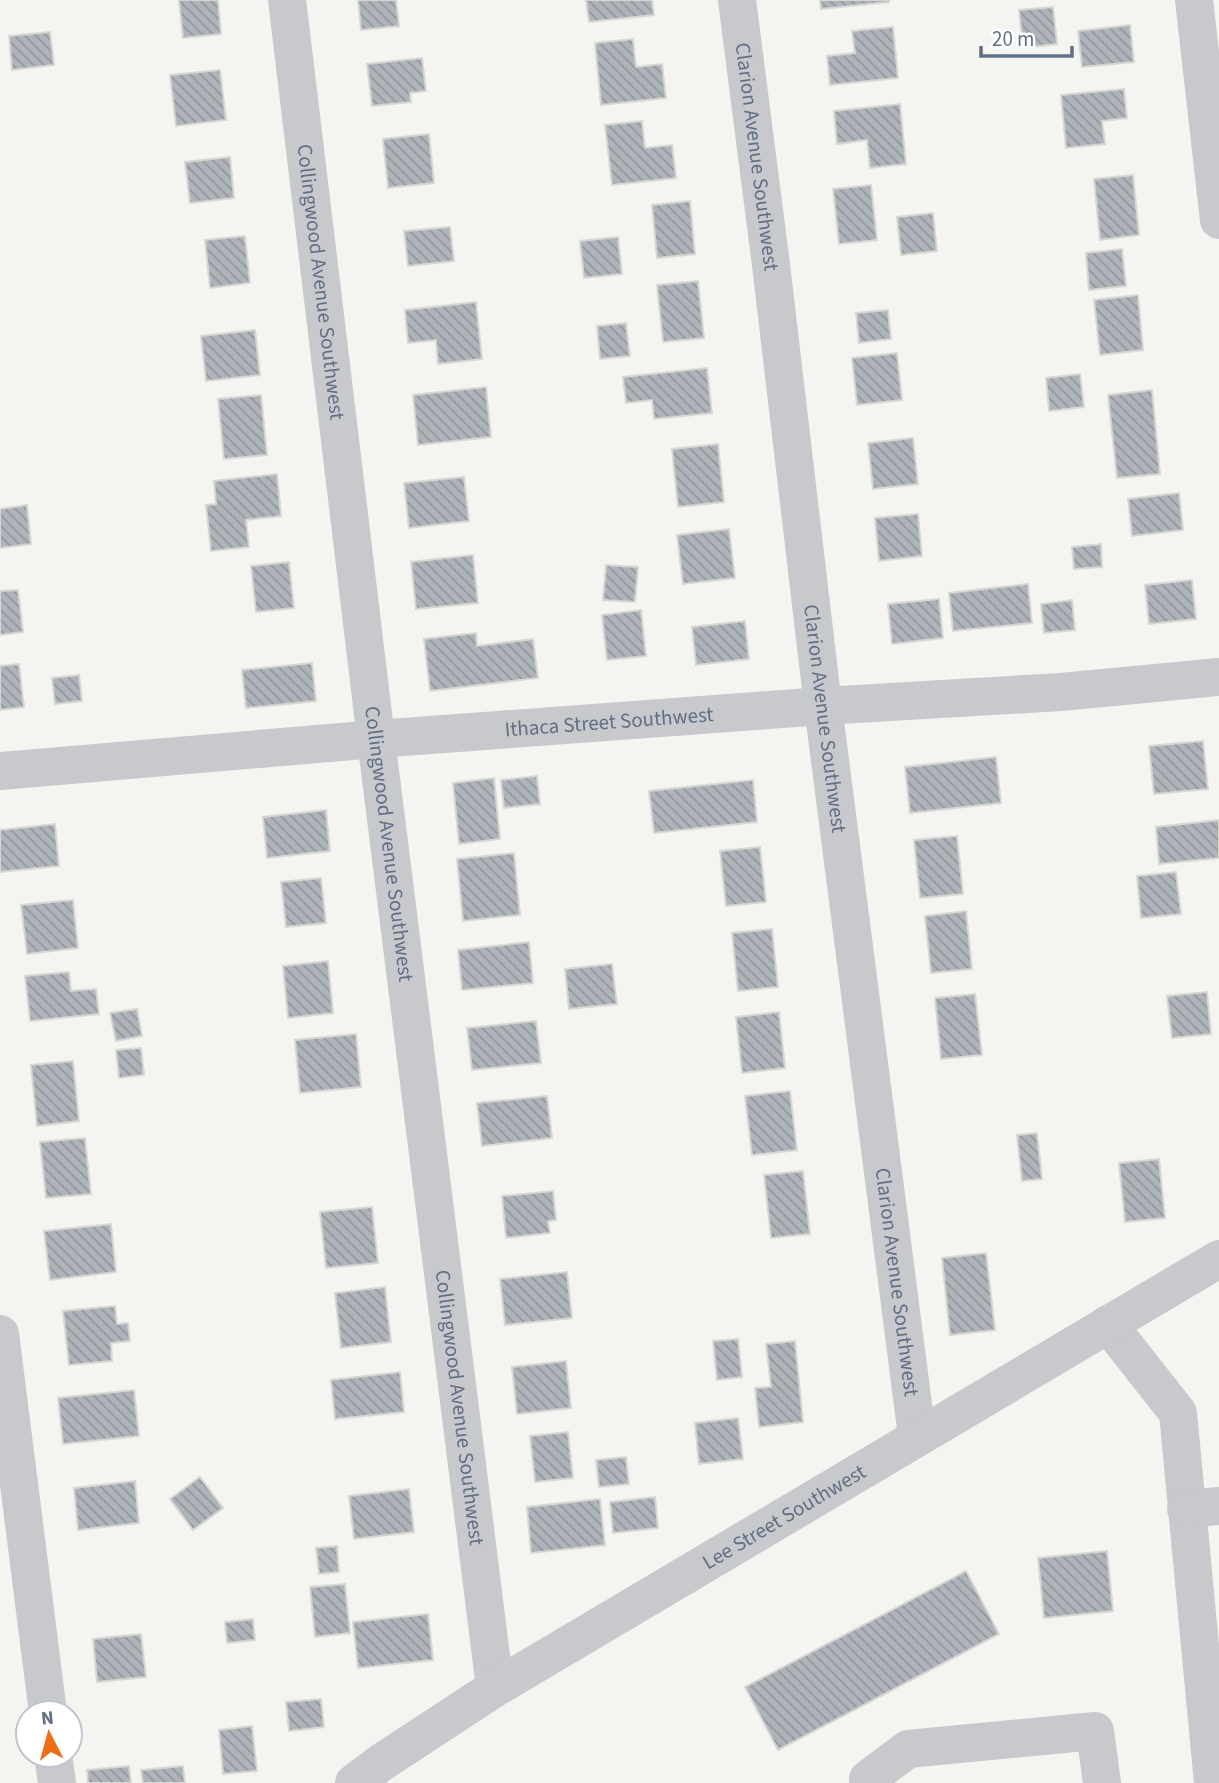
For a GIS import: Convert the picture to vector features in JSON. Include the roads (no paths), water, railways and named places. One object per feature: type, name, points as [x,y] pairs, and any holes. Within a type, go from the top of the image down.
[{"type":"street","name":"Collingwood Avenue Southwest","points":[[287,0],[495,1688]]},
{"type":"street","name":"Clarion Avenue Southwest","points":[[737,0],[823,706],[917,1436]]},
{"type":"street","points":[[1194,0],[1219,220]]},
{"type":"street","name":"Ithaca Street Southwest","points":[[0,771],[376,739],[823,706],[1061,692],[1219,677]]},
{"type":"street","name":"Lee Street Southwest","points":[[354,1783],[495,1688],[1219,1259]]},
{"type":"street","points":[[1108,1324],[1178,1413],[1203,1507],[1213,1783]]},
{"type":"street","points":[[0,1334],[46,1699]]},
{"type":"street","points":[[868,1783],[867,1779],[908,1749],[1095,1731],[1101,1783]]}]
